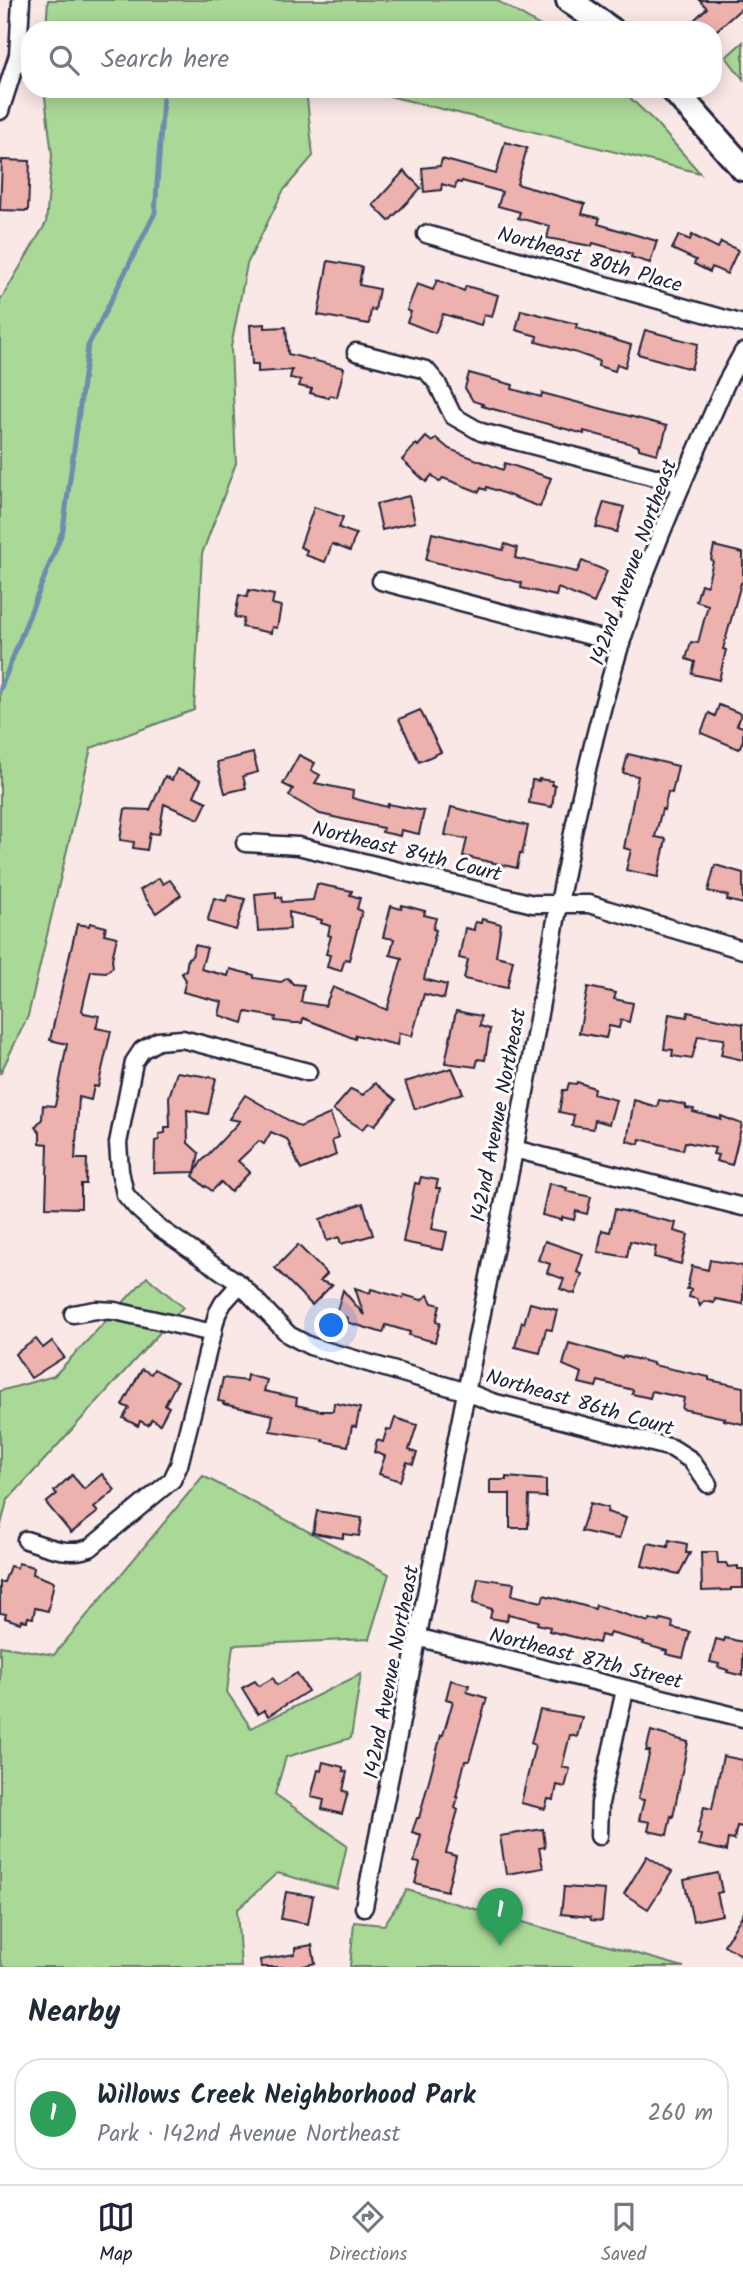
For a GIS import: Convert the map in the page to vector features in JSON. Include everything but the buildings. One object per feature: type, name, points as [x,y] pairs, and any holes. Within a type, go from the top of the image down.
[{"type":"main road","points":[[569,0],[598,21]]},
{"type":"main road","points":[[681,98],[743,168]]},
{"type":"street","points":[[0,111],[18,55],[20,0]]},
{"type":"street","name":"Northeast 80th Place","points":[[426,234],[743,324]]},
{"type":"street","points":[[356,352],[426,370],[437,383],[453,416],[481,432],[682,484]]},
{"type":"street","name":"142nd Avenue Northeast","points":[[364,1907],[420,1638],[559,904],[591,758],[621,644],[682,484],[726,383],[743,352]]},
{"type":"street","points":[[381,581],[621,644]]},
{"type":"street","name":"Northeast 84th Court","points":[[245,843],[298,846],[533,904],[589,904],[743,950]]},
{"type":"street","name":"Northeast 86th Court","points":[[308,1072],[182,1039],[159,1041],[142,1050],[134,1062],[118,1143],[125,1194],[158,1227],[240,1284],[289,1335],[310,1346],[467,1392],[492,1402],[673,1448],[691,1460],[708,1484]]},
{"type":"street","points":[[514,1149],[743,1207]]},
{"type":"street","points":[[26,1540],[64,1552],[78,1552],[90,1548],[165,1488],[179,1465],[217,1314],[240,1284]]},
{"type":"street","points":[[74,1314],[96,1310],[115,1311],[213,1333]]},
{"type":"street","name":"Northeast 87th Street","points":[[420,1638],[743,1718]]},
{"type":"street","points":[[599,1836],[600,1803],[625,1690]]},
{"type":"green space","points":[[48,0],[496,0],[532,21],[47,21]]},
{"type":"green space","points":[[743,42],[743,79],[726,57]]},
{"type":"green space","points":[[45,98],[307,98],[313,156],[283,191],[247,264],[231,347],[236,463],[202,554],[194,710],[91,748],[28,1016],[0,1074],[0,301],[46,223],[52,155]]},
{"type":"green space","points":[[397,98],[630,98],[700,173]]},
{"type":"green space","points":[[147,1277],[183,1307],[7,1501],[0,1529],[0,1391],[54,1376]]},
{"type":"green space","points":[[203,1476],[389,1574],[369,1639],[233,1645],[227,1692],[251,1728],[361,1674],[351,1738],[286,1757],[275,1794],[347,1845],[337,1889],[277,1873],[237,1910],[241,1967],[3,1967],[0,1959],[0,1646],[54,1655]]},
{"type":"green space","points":[[407,1890],[684,1967],[350,1967],[354,1922],[384,1925]]},
{"type":"waterway","points":[[0,690],[63,530],[88,346],[155,213],[163,99]]},
{"type":"place","name":"Willows Creek Neighborhood Park","points":[[500,1946]]}]
